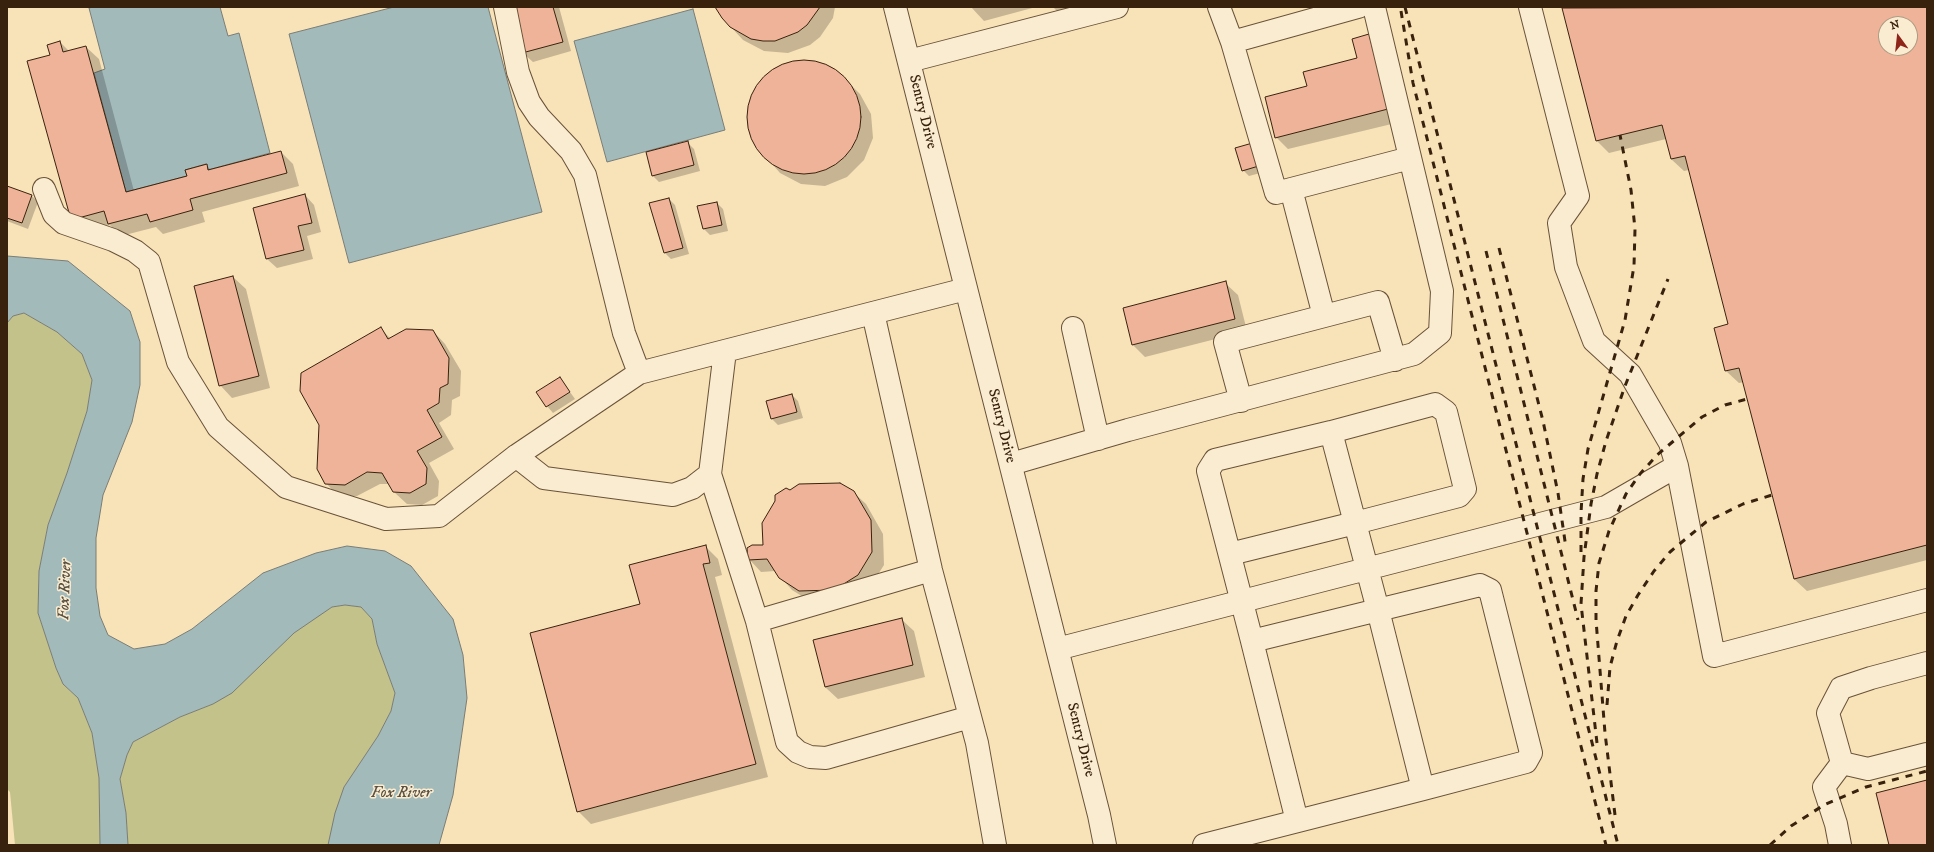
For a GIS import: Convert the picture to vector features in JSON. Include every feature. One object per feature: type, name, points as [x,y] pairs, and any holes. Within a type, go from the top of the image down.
[{"type":"street","points":[[504,7],[518,72],[529,102],[539,117],[571,151],[585,175],[624,333],[639,373]]},
{"type":"street","name":"Sentry Drive","points":[[895,7],[1099,815],[1105,845]]},
{"type":"street","points":[[909,61],[1117,7]]},
{"type":"street","points":[[1219,7],[1232,42],[1276,193],[1410,158]]},
{"type":"street","points":[[1232,42],[1358,7]]},
{"type":"street","points":[[1011,464],[1098,439],[1395,360],[1414,354],[1440,333],[1442,291],[1374,7]]},
{"type":"street","points":[[1530,7],[1578,196],[1559,223],[1566,267],[1594,341],[1630,374],[1670,444],[1677,466],[1714,656],[1927,600]]},
{"type":"street","points":[[44,189],[54,214],[64,223],[113,240],[135,251],[148,262],[178,362],[218,427],[286,487],[386,519],[439,516],[516,456],[639,373],[966,290]]},
{"type":"street","points":[[1291,189],[1324,316]]},
{"type":"street","points":[[1241,401],[1225,342],[1378,302],[1395,360]]},
{"type":"street","points":[[873,313],[931,570],[977,743],[995,845]]},
{"type":"street","points":[[1073,328],[1098,439]]},
{"type":"street","points":[[725,351],[710,474],[757,621],[788,742],[798,752],[810,757],[826,758],[970,716]]},
{"type":"street","points":[[1230,554],[1459,496],[1465,489],[1446,412],[1435,404],[1330,432],[1215,460],[1208,471],[1297,821]]},
{"type":"street","points":[[1330,432],[1378,610],[1424,790]]},
{"type":"street","points":[[516,456],[544,478],[673,495],[692,488],[710,474]]},
{"type":"street","points":[[1057,649],[1606,506],[1677,466]]},
{"type":"street","points":[[757,621],[931,570]]},
{"type":"street","points":[[1204,845],[1424,790],[1526,762],[1531,753],[1490,590],[1480,585],[1252,641]]},
{"type":"street","points":[[1842,763],[1828,713],[1841,688],[1871,678],[1927,663]]},
{"type":"street","points":[[1842,763],[1868,770],[1927,754]]},
{"type":"street","points":[[1840,845],[1836,824],[1824,788],[1842,763]]},
{"type":"shaded area","points":[[24,313],[57,332],[82,354],[92,380],[87,411],[48,525],[39,571],[38,613],[56,668],[63,684],[78,698],[92,733],[99,778],[100,845],[15,845],[10,792],[7,789],[7,323],[13,316]]},
{"type":"shaded area","points":[[345,605],[361,607],[372,619],[377,644],[395,693],[391,711],[378,736],[344,787],[328,845],[128,845],[126,813],[120,779],[127,755],[133,742],[180,717],[213,704],[294,633],[332,607]]},
{"type":"water","points":[[220,7],[228,36],[239,33],[270,153],[208,170],[206,164],[185,170],[187,176],[126,192],[94,73],[105,69],[89,8]]},
{"type":"water","points":[[394,7],[488,7],[542,212],[349,263],[289,34]]},
{"type":"water","points":[[693,9],[725,130],[607,162],[574,41]]},
{"type":"water","name":"Fox River","points":[[7,256],[68,261],[130,311],[140,342],[140,385],[132,422],[103,495],[96,538],[96,588],[100,616],[108,635],[134,649],[165,644],[192,629],[263,573],[316,553],[347,546],[385,551],[411,566],[453,619],[463,655],[467,698],[453,795],[439,845],[328,845],[335,813],[344,787],[378,736],[391,711],[395,693],[377,644],[372,619],[361,607],[345,605],[332,607],[294,633],[232,693],[213,704],[180,717],[133,742],[127,755],[120,779],[126,813],[128,845],[100,845],[99,778],[92,733],[78,698],[63,684],[56,668],[38,613],[39,571],[48,525],[87,411],[92,380],[82,354],[57,332],[24,313],[13,316],[7,323]]},
{"type":"building","points":[[510,7],[553,7],[563,42],[522,53]]},
{"type":"building","points":[[715,7],[820,7],[807,25],[798,32],[775,41],[763,41],[751,39],[730,27]]},
{"type":"building","points":[[1927,7],[1927,545],[1794,579],[1739,368],[1725,371],[1714,328],[1728,324],[1685,156],[1671,159],[1662,125],[1596,141],[1562,8]]},
{"type":"building","points":[[1369,34],[1388,109],[1275,138],[1265,97],[1307,86],[1303,72],[1357,58],[1352,39]]},
{"type":"building","points":[[60,41],[63,52],[86,46],[126,192],[187,176],[185,170],[207,164],[208,170],[281,151],[287,173],[190,199],[193,210],[150,222],[147,214],[108,224],[104,211],[71,220],[27,61],[50,55],[47,45]]},
{"type":"building","points":[[804,60],[826,64],[844,77],[857,95],[861,117],[857,139],[844,157],[826,170],[804,174],[782,170],[764,157],[751,139],[747,117],[751,95],[764,77],[782,64]]},
{"type":"building","points":[[688,141],[694,165],[652,176],[646,152]]},
{"type":"building","points":[[1256,142],[1262,165],[1242,171],[1235,148]]},
{"type":"building","points":[[7,186],[32,195],[22,223],[7,218]]},
{"type":"building","points":[[305,194],[312,223],[298,226],[304,250],[266,259],[253,208]]},
{"type":"building","points":[[669,198],[683,248],[664,253],[649,203]]},
{"type":"building","points":[[717,202],[722,225],[703,229],[697,206]]},
{"type":"building","points":[[233,276],[259,376],[219,386],[194,286]]},
{"type":"building","points":[[1226,281],[1235,319],[1132,345],[1123,308]]},
{"type":"building","points":[[381,327],[388,339],[406,329],[433,330],[449,358],[448,384],[440,388],[439,403],[427,410],[442,437],[417,451],[427,468],[426,484],[410,493],[393,492],[382,473],[367,472],[345,485],[325,484],[317,469],[319,425],[300,391],[301,373]]},
{"type":"building","points":[[560,377],[570,392],[546,407],[536,392]]},
{"type":"building","points":[[792,394],[797,412],[771,419],[766,401]]},
{"type":"building","points":[[840,483],[854,491],[871,520],[872,552],[858,575],[834,590],[799,591],[779,578],[767,559],[748,560],[747,548],[752,545],[763,545],[762,523],[775,501],[775,495],[786,488],[790,490],[799,484]]},
{"type":"building","points":[[706,545],[710,563],[703,564],[756,764],[577,812],[530,633],[640,604],[629,565]]},
{"type":"building","points":[[902,618],[913,665],[825,687],[813,640]]},
{"type":"building","points":[[1927,780],[1927,845],[1889,845],[1876,793]]},
{"type":"railway","points":[[1405,7],[1618,845]]},
{"type":"railway","points":[[1401,11],[1413,83],[1606,845]]},
{"type":"railway","points":[[1581,552],[1583,479],[1588,449],[1625,320],[1634,266],[1635,229],[1631,190],[1620,135]]},
{"type":"railway","points":[[1499,248],[1543,421],[1558,493],[1566,548]]},
{"type":"railway","points":[[1486,251],[1578,620]]},
{"type":"railway","points":[[1597,743],[1581,604],[1584,557],[1591,504],[1606,441],[1625,386],[1668,279]]},
{"type":"railway","points":[[1615,815],[1605,733],[1596,620],[1596,591],[1599,563],[1609,531],[1626,494],[1640,474],[1657,455],[1702,417],[1725,405],[1747,399]]},
{"type":"railway","points":[[1607,705],[1610,667],[1617,641],[1626,616],[1654,571],[1670,552],[1706,522],[1743,504],[1772,495]]},
{"type":"railway","points":[[1770,845],[1791,826],[1824,805],[1866,787],[1927,771]]}]
